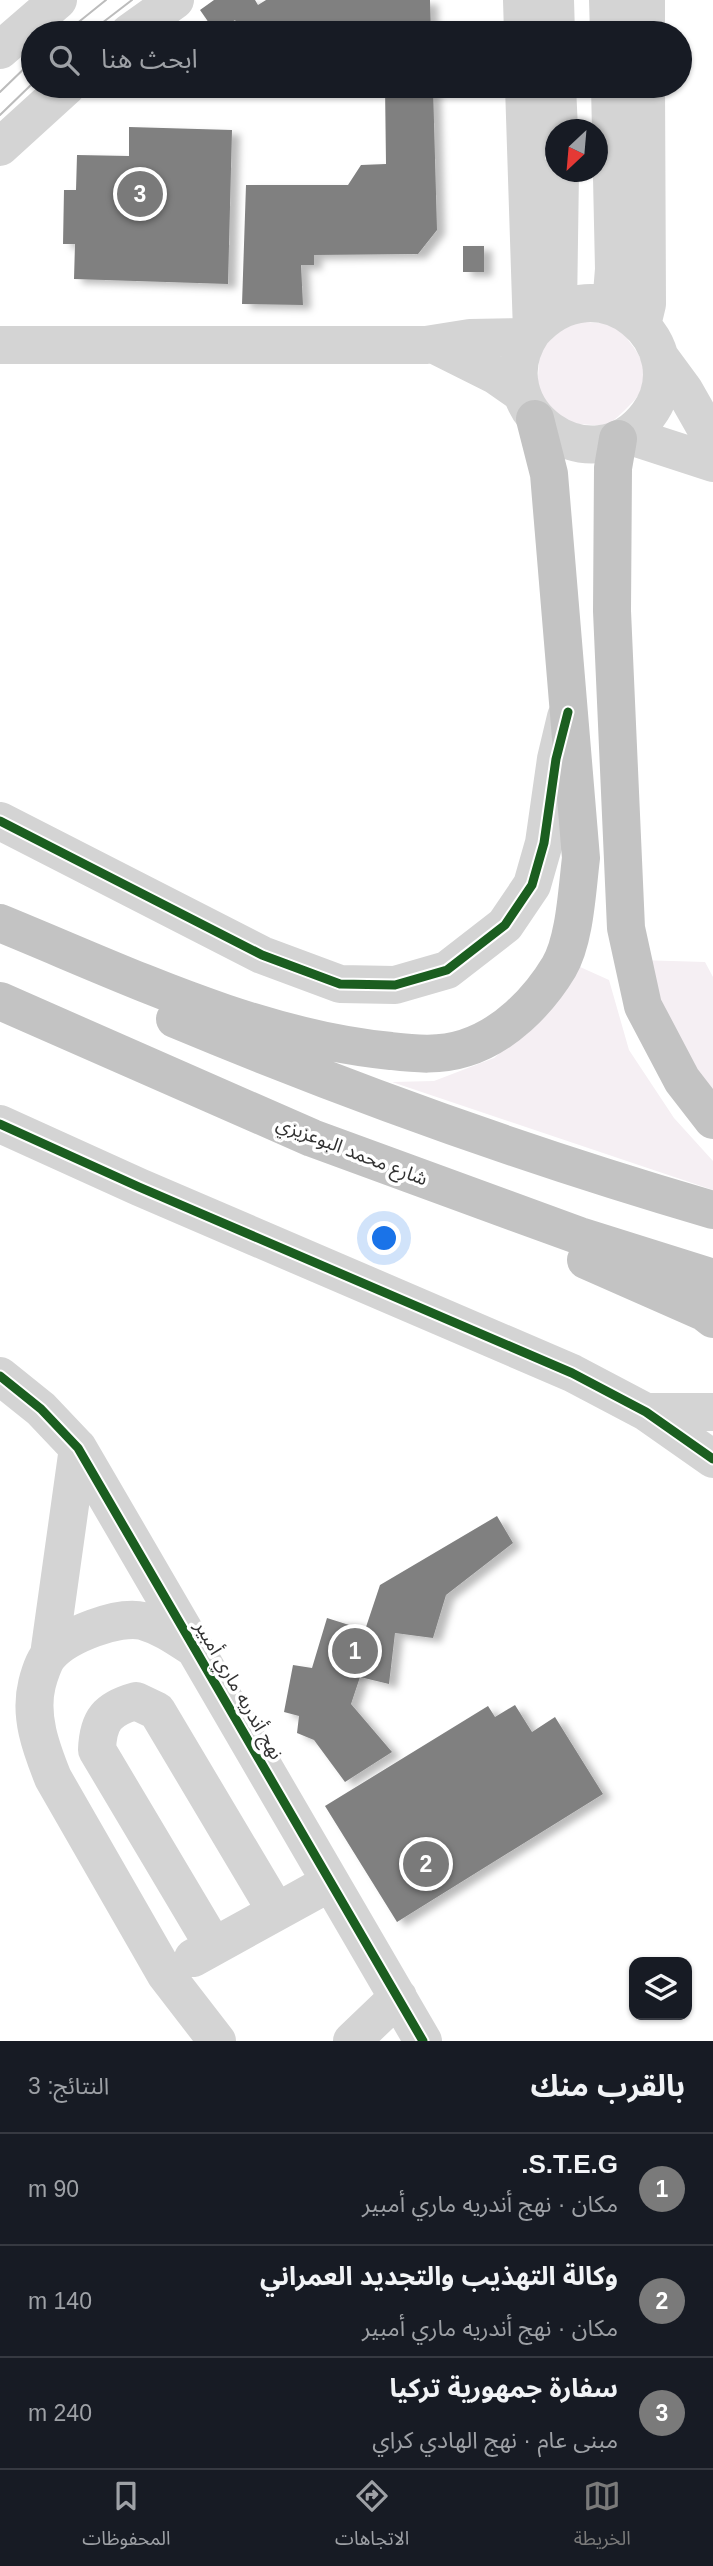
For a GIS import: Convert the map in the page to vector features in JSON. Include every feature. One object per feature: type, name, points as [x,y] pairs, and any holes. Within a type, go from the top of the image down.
[{"type":"highway","points":[[0,942],[310,1038],[357,1048],[428,1055],[464,1049],[499,1033],[532,1002],[560,965],[575,914],[581,858],[549,474],[528,406]]},
{"type":"highway","points":[[622,437],[613,468],[612,611],[629,951],[643,1006],[663,1048],[682,1080],[713,1120]]},
{"type":"highway","points":[[0,923],[63,961],[299,1071],[635,1187],[713,1210]]},
{"type":"highway","name":"شارع محمد البوعزيزي","points":[[0,1001],[312,1138],[580,1236],[713,1278]]},
{"type":"highway","points":[[312,1138],[704,1312],[713,1319]]},
{"type":"street","points":[[146,21],[175,0]]},
{"type":"street","points":[[522,0],[523,21]]},
{"type":"street","points":[[555,0],[556,21]]},
{"type":"street","points":[[608,0],[609,21]]},
{"type":"street","points":[[646,0],[646,21]]},
{"type":"street","points":[[29,21],[47,3]]},
{"type":"street","points":[[0,50],[21,29]]},
{"type":"street","points":[[0,147],[54,98]]},
{"type":"street","points":[[525,98],[539,326]]},
{"type":"street","points":[[558,98],[558,119]]},
{"type":"street","points":[[435,345],[495,375],[559,438],[588,445],[622,437],[649,414],[660,386],[614,269],[610,98]]},
{"type":"street","points":[[638,329],[647,304],[646,98]]},
{"type":"street","points":[[528,406],[518,374],[521,355],[539,326],[559,182]]},
{"type":"street","points":[[0,345],[435,345],[539,326],[594,302],[638,329],[684,390],[713,441]]},
{"type":"street","points":[[622,437],[713,463]]},
{"type":"street","points":[[0,821],[262,955],[340,984],[395,985],[447,970],[505,925],[532,885],[544,843],[556,759],[568,712]]},
{"type":"street","points":[[0,1124],[152,1193],[458,1321],[572,1373],[646,1412],[713,1459]]},
{"type":"street","name":"نهج أندريه ماري أمبير","points":[[0,1376],[41,1409],[78,1448],[199,1653],[328,1883],[423,2041]]},
{"type":"street","points":[[646,1412],[713,1412]]},
{"type":"street","points":[[78,1448],[49,1655],[37,1685],[35,1719],[41,1746],[53,1778],[166,1975],[217,2041]]},
{"type":"street","points":[[49,1655],[79,1633],[105,1625],[140,1620],[164,1629],[199,1653]]},
{"type":"street","points":[[213,1945],[97,1750],[98,1728],[116,1706],[136,1701],[157,1711],[276,1911]]},
{"type":"street","points":[[166,1975],[213,1945],[328,1883]]},
{"type":"street","points":[[352,2041],[398,1997]]},
{"type":"shaded area","points":[[572,321],[615,324],[629,341],[644,367],[646,378],[643,388],[607,426],[565,423],[537,391],[540,349]]},
{"type":"shaded area","points":[[639,960],[705,962],[713,977],[713,1103]]},
{"type":"shaded area","points":[[569,962],[609,980],[629,1050],[674,1118],[713,1161],[713,1190],[392,1082],[434,1081],[494,1058],[537,1022]]},
{"type":"building","points":[[214,0],[255,0],[258,5],[266,0],[430,0],[431,21],[208,21],[200,10]]},
{"type":"building","points":[[385,98],[433,98],[437,230],[418,254],[314,255],[314,265],[301,265],[303,305],[242,304],[246,185],[348,185],[361,165],[386,164]]},
{"type":"building","points":[[129,127],[232,130],[228,284],[74,279],[75,244],[63,244],[64,190],[76,190],[77,155],[129,156]]},
{"type":"building","points":[[463,246],[484,246],[484,272],[463,272]]},
{"type":"building","points":[[497,1516],[513,1543],[446,1595],[433,1638],[395,1633],[389,1684],[360,1677],[351,1704],[392,1752],[345,1782],[314,1740],[297,1733],[299,1716],[284,1712],[293,1665],[312,1668],[327,1618],[365,1630],[380,1585]]},
{"type":"building","points":[[515,1705],[532,1732],[555,1717],[603,1794],[397,1922],[325,1806],[488,1706],[495,1717]]},
{"type":"tram line","points":[[80,21],[106,0]]},
{"type":"tram line","points":[[105,21],[132,0]]},
{"type":"tram line","points":[[0,92],[21,72]]},
{"type":"tram line","points":[[0,115],[21,95]]},
{"type":"cycle path","points":[[0,821],[262,955],[340,984],[395,985],[447,970],[505,925],[532,885],[544,843],[556,759],[568,712]]},
{"type":"cycle path","points":[[0,1124],[139,1187],[572,1373],[646,1412],[713,1459]]},
{"type":"cycle path","points":[[0,1376],[41,1409],[78,1448],[423,2041]]},
{"type":"place","name":"سفارة جمهورية تركيا","points":[[140,194]]},
{"type":"place","name":"S.T.E.G.","points":[[355,1651]]},
{"type":"place","name":"وكالة التهذيب والتجديد العمراني","points":[[426,1864]]}]
